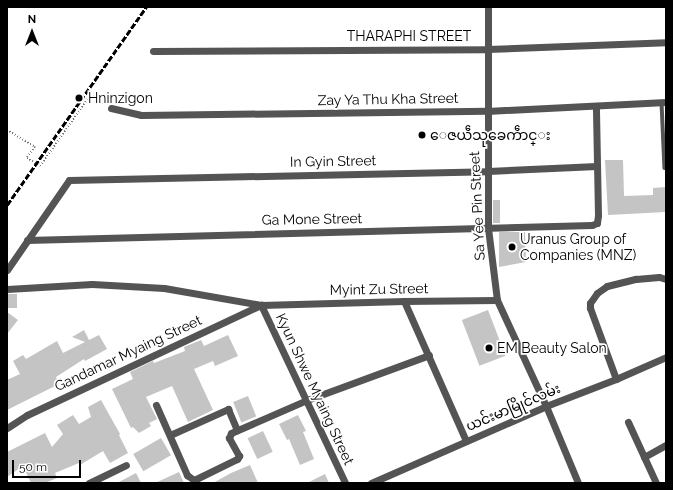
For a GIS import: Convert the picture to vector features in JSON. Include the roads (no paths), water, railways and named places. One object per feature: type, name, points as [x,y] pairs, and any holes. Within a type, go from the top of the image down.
[{"type":"street","name":"Sa Yee Pin Street","points":[[488,7],[488,228],[497,300],[546,406],[578,483]]},
{"type":"street","name":"THARAPHI STREET","points":[[153,51],[488,49],[666,42]]},
{"type":"street","name":"Zay Ya Thu Kha Street","points":[[111,108],[141,115],[487,111],[664,102]]},
{"type":"street","points":[[596,106],[597,166]]},
{"type":"street","name":"In Gyin Street","points":[[27,240],[69,180],[488,171],[597,166]]},
{"type":"street","name":"Ga Mone Street","points":[[27,240],[592,225],[597,223],[597,166]]},
{"type":"street","points":[[7,270],[27,240]]},
{"type":"street","points":[[616,379],[590,308],[590,303],[597,292],[608,286],[636,279],[659,277],[666,279]]},
{"type":"street","points":[[7,289],[92,284],[164,288],[261,305]]},
{"type":"street","name":"Myint Zu Street","points":[[261,305],[497,300]]},
{"type":"street","points":[[404,301],[466,441]]},
{"type":"street","name":"Kyun Shwe Myaing Street","points":[[261,305],[345,483]]},
{"type":"street","name":"Gandamar Myaing Street","points":[[7,428],[27,415],[261,305]]},
{"type":"street","points":[[156,405],[187,475],[194,480],[237,459],[239,456],[229,435],[237,430],[307,400],[429,355]]},
{"type":"street","name":"ယင်းမာမြိုင်လမ်း","points":[[371,483],[546,406],[616,379],[666,357]]},
{"type":"street","points":[[170,435],[228,409],[237,430]]},
{"type":"street","points":[[628,422],[656,483]]},
{"type":"street","points":[[644,457],[666,445]]},
{"type":"street","points":[[89,483],[126,465]]},
{"type":"lane","points":[[664,102],[665,168]]},
{"type":"railway","points":[[7,205],[146,7]]},
{"type":"place","name":"Hninzigon","points":[[79,98]]},
{"type":"place","name":"ေဇယဵသုခေကဵာင္း","points":[[422,135]]},
{"type":"place","name":"Uranus Group of Companies (MNZ)","points":[[512,247]]},
{"type":"place","name":"EM Beauty Salon","points":[[489,348]]}]
